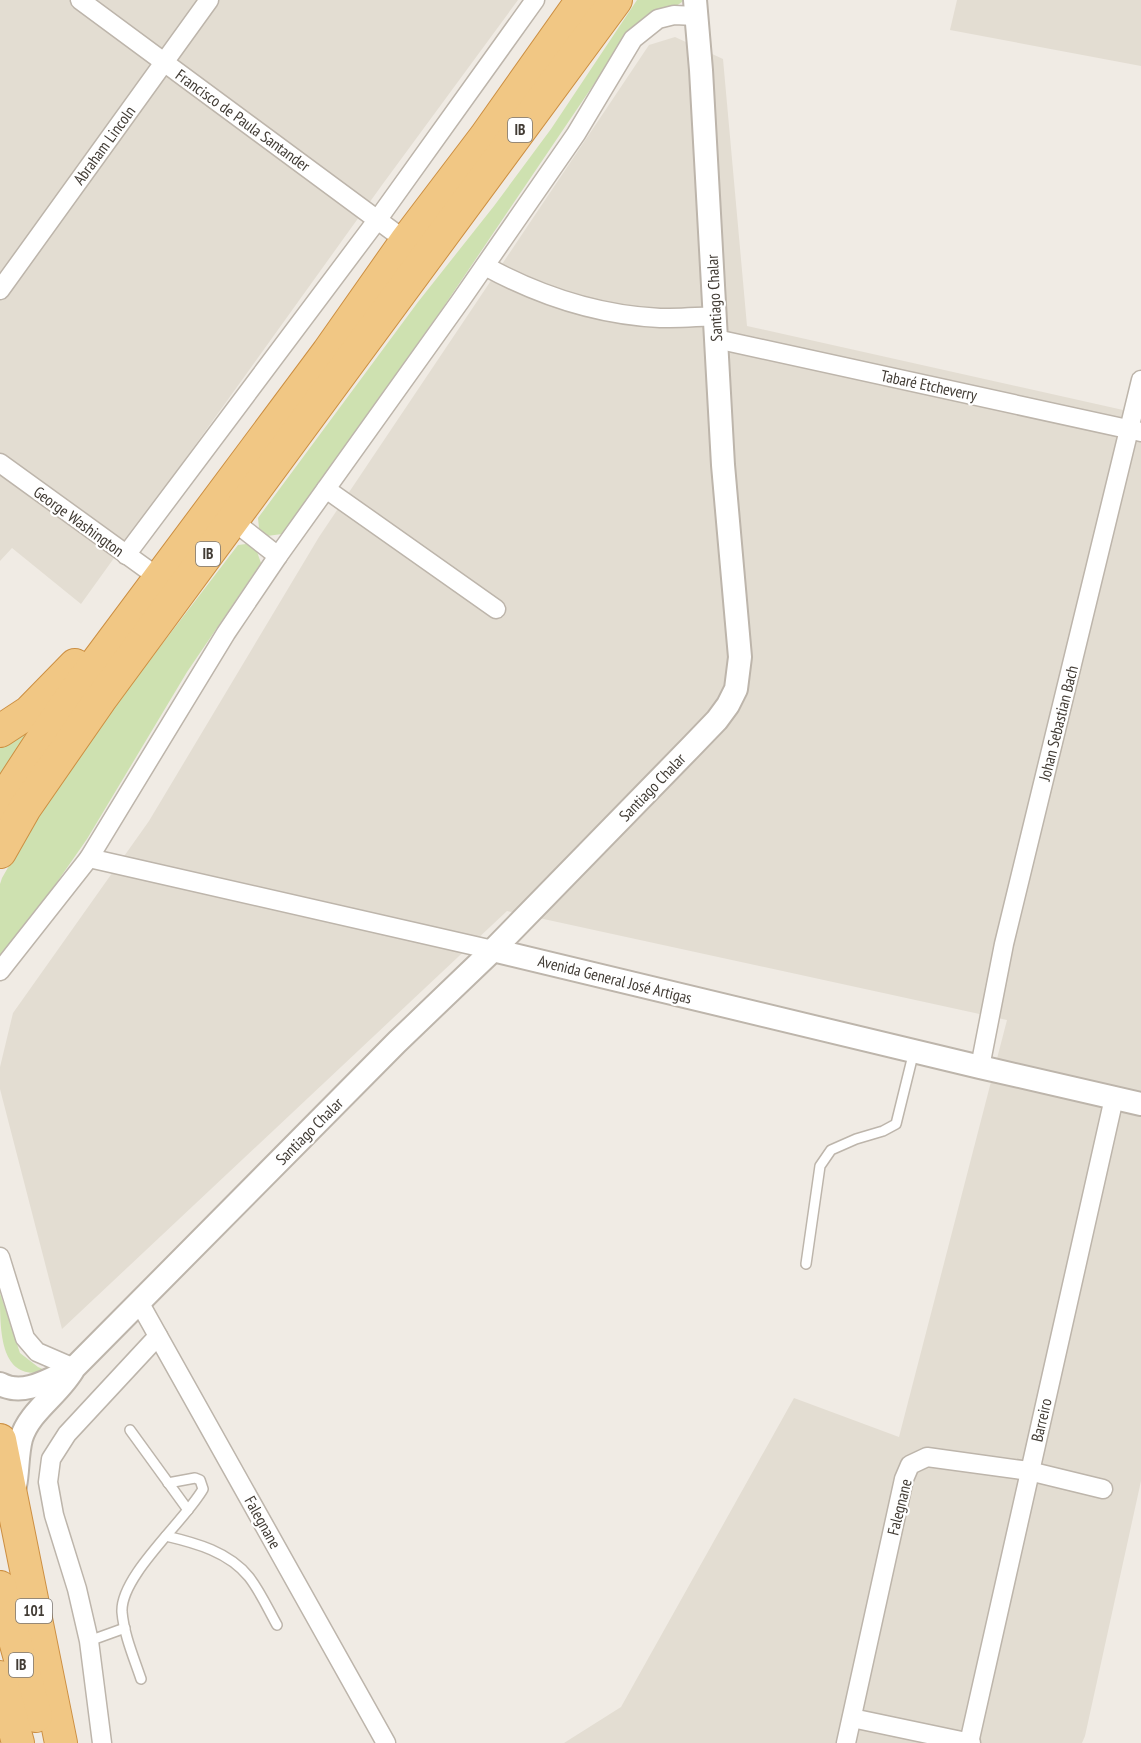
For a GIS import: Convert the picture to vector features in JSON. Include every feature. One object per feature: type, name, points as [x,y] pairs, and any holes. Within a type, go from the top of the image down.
[{"type":"highway","name":"IB","points":[[0,804],[45,735],[328,352],[582,0]]},
{"type":"highway","name":"IB","points":[[0,852],[25,808],[61,754],[616,0]]},
{"type":"highway","points":[[0,731],[29,712],[56,685],[93,645],[130,597],[156,583]]},
{"type":"highway","name":"101","points":[[0,1440],[61,1743]]},
{"type":"highway","name":"IB","points":[[0,1587],[43,1743]]},
{"type":"highway","name":"IB","points":[[0,1677],[18,1743]]},
{"type":"street","name":"Francisco de Paula Santander","points":[[80,0],[406,241]]},
{"type":"street","name":"Abraham Lincoln","points":[[0,290],[209,0]]},
{"type":"street","points":[[126,555],[378,219],[535,0]]},
{"type":"street","points":[[0,971],[89,858],[226,633],[576,134],[633,39],[658,19],[696,8]]},
{"type":"street","name":"Santiago Chalar","points":[[13,1504],[21,1439],[29,1423],[66,1383],[74,1368],[397,1042],[493,950],[717,720],[736,689],[740,657],[723,465],[696,8]]},
{"type":"street","name":"Tabaré Etcheverry","points":[[485,266],[541,292],[581,306],[716,328],[1136,431]]},
{"type":"street","name":"Johan Sebastian Bach","points":[[980,1067],[1004,944],[1136,431],[1141,380]]},
{"type":"street","name":"George Washington","points":[[0,463],[126,555],[156,583]]},
{"type":"street","points":[[326,489],[496,609]]},
{"type":"street","points":[[232,520],[278,556]]},
{"type":"street","name":"Avenida General José Artigas","points":[[89,858],[493,950],[914,1052],[1141,1104]]},
{"type":"street","name":"Barreiro","points":[[970,1743],[1114,1098]]},
{"type":"street","points":[[0,1257],[25,1338],[37,1352],[74,1368]]},
{"type":"street","name":"Falegnane","points":[[139,1302],[386,1743]]},
{"type":"street","points":[[102,1743],[88,1641],[77,1589],[54,1515],[48,1482],[51,1459],[67,1434],[158,1336]]},
{"type":"street","name":"Santiago Chalar","points":[[0,1384],[21,1389],[41,1384],[74,1368]]},
{"type":"street","name":"Falegnane","points":[[846,1743],[904,1479],[910,1465],[927,1457],[1029,1472],[1103,1489]]},
{"type":"street","points":[[852,1718],[970,1743]]},
{"type":"lane","points":[[807,1264],[820,1166],[831,1150],[896,1124],[914,1052]]},
{"type":"lane","points":[[130,1430],[188,1510]]},
{"type":"lane","points":[[141,1679],[125,1628],[122,1609],[128,1587],[203,1489],[202,1484],[195,1478],[168,1483]]},
{"type":"lane","points":[[166,1536],[230,1558],[248,1576],[277,1625]]},
{"type":"lane","points":[[88,1641],[125,1628]]},
{"type":"shaded area","points":[[0,0],[518,0],[81,604],[12,548],[0,561]]},
{"type":"shaded area","points":[[957,0],[1141,0],[1141,66],[950,30]]},
{"type":"shaded area","points":[[675,37],[723,59],[747,326],[1141,414],[1141,1481],[1082,1743],[564,1743],[621,1707],[794,1398],[899,1437],[1007,1020],[507,911],[62,1329],[0,1089],[0,1067],[13,1013],[149,821],[319,537],[649,45]]},
{"type":"green space","points":[[637,0],[682,0],[682,2],[621,44],[440,312],[282,534],[267,536],[259,528],[258,518],[418,302],[551,129]]},
{"type":"green space","points":[[246,544],[256,549],[261,563],[187,672],[87,839],[0,964],[0,884],[58,780],[238,545]]},
{"type":"green space","points":[[49,710],[0,778],[0,741]]},
{"type":"green space","points":[[0,1293],[20,1353],[47,1371],[31,1373],[20,1370],[11,1362],[2,1338]]}]
